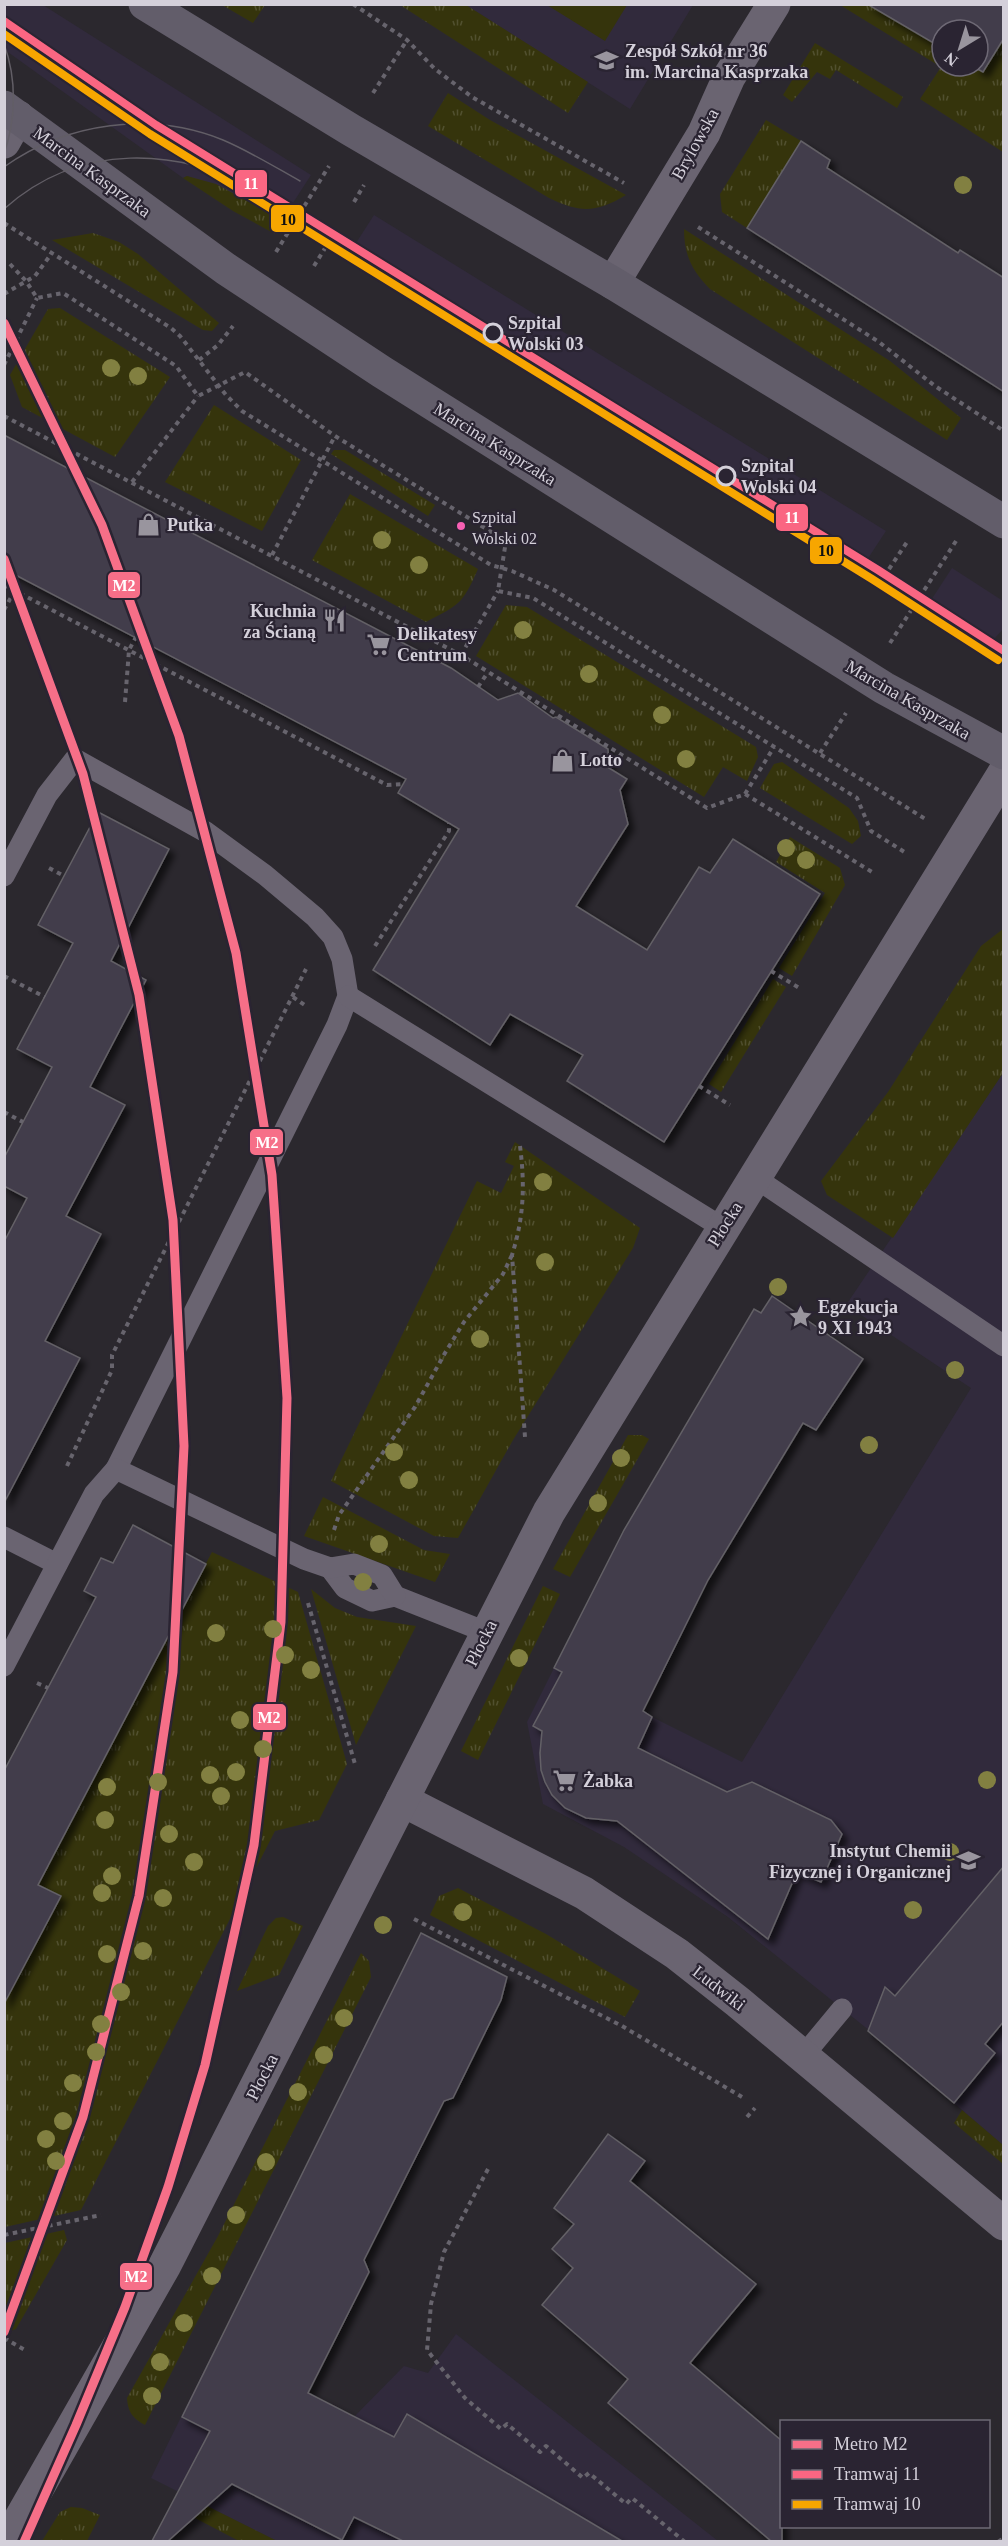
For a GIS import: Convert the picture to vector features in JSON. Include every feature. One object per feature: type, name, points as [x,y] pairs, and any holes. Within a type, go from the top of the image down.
[{"type":"main road","points":[[145,4],[351,130],[613,283],[1004,522]]},
{"type":"main road","name":"Marcina Kasprzaka","points":[[9,122],[382,372],[884,688],[926,713],[1004,753]]},
{"type":"street","name":"Brylowska","points":[[613,283],[704,133],[729,77],[774,4]]},
{"type":"street","name":"Płocka","points":[[7,2541],[165,2265],[339,1927],[486,1632],[578,1462],[1004,773]]},
{"type":"street","name":"Ludwiki","points":[[402,1800],[584,1893],[677,1954],[1004,2224]]},
{"type":"lane","points":[[4,876],[47,795],[75,759],[198,826],[285,890],[333,937],[342,959],[348,996],[337,1025],[117,1469],[94,1494],[4,1666]]},
{"type":"lane","points":[[348,996],[723,1228]]},
{"type":"lane","points":[[754,1177],[1004,1346]]},
{"type":"lane","points":[[117,1469],[304,1559],[327,1566],[354,1564],[382,1575],[395,1596],[486,1632]]},
{"type":"lane","points":[[4,1537],[57,1564]]},
{"type":"lane","points":[[803,2056],[842,2009]]},
{"type":"path","points":[[353,4],[407,40],[435,69],[479,102],[627,185]]},
{"type":"path","points":[[370,99],[407,40]]},
{"type":"path","points":[[280,245],[331,163]]},
{"type":"path","points":[[354,202],[366,183]]},
{"type":"path","points":[[4,223],[171,328],[243,411],[485,561],[554,590],[920,816]]},
{"type":"path","points":[[694,225],[888,348],[935,386],[1004,431]]},
{"type":"path","points":[[314,266],[327,245]]},
{"type":"path","points":[[4,294],[40,271],[52,252]]},
{"type":"path","points":[[10,264],[37,297]]},
{"type":"path","points":[[37,297],[63,293],[176,366],[198,396]]},
{"type":"path","points":[[4,365],[37,297]]},
{"type":"path","points":[[199,360],[218,345],[231,330]]},
{"type":"path","points":[[132,482],[198,396],[245,372],[335,436],[506,540],[498,591],[461,655]]},
{"type":"path","points":[[5,419],[132,482],[461,655],[707,808],[745,794],[774,747]]},
{"type":"path","points":[[272,555],[335,436]]},
{"type":"path","points":[[189,531],[197,516]]},
{"type":"path","points":[[901,627],[957,539]]},
{"type":"path","points":[[879,584],[907,542]]},
{"type":"path","points":[[4,585],[387,785],[403,784]]},
{"type":"path","points":[[4,610],[15,590]]},
{"type":"path","points":[[498,591],[533,598],[857,798],[871,831],[913,857]]},
{"type":"path","points":[[124,702],[129,650],[136,637]]},
{"type":"path","points":[[478,687],[488,672]]},
{"type":"path","points":[[820,753],[837,725]]},
{"type":"path","points":[[745,794],[872,873]]},
{"type":"path","points":[[372,951],[449,831],[448,823]]},
{"type":"path","points":[[63,1475],[112,1370],[112,1355],[293,998],[308,960]]},
{"type":"path","points":[[771,971],[801,989]]},
{"type":"path","points":[[4,976],[45,997]]},
{"type":"path","points":[[699,1086],[729,1106]]},
{"type":"path","points":[[4,1112],[23,1122]]},
{"type":"path","points":[[327,1566],[339,1515],[415,1407],[454,1337],[503,1274],[512,1255],[521,1228],[524,1192],[519,1138]]},
{"type":"path","points":[[512,1255],[525,1437]]},
{"type":"path","points":[[307,1599],[355,1764]]},
{"type":"path","points":[[414,1919],[622,2026],[742,2097]]},
{"type":"path","points":[[747,2117],[756,2108]]},
{"type":"path","points":[[488,2169],[444,2252],[431,2304],[427,2350],[465,2398],[501,2429],[507,2424],[540,2452],[546,2446],[583,2478],[590,2473],[626,2504],[632,2498],[685,2541]]},
{"type":"path","points":[[4,2235],[101,2215]]},
{"type":"path","points":[[4,2338],[25,2349]]},
{"type":"path","points":[[998,2541],[1004,2538]]},
{"type":"shaded area","points":[[4,5],[43,5],[311,175],[282,220],[244,199],[187,176],[183,178],[5,50]]},
{"type":"shaded area","name":"Zespół Szkół nr 36 im. Marcina Kasprzaka","points":[[466,5],[693,5],[630,109]]},
{"type":"shaded area","points":[[374,215],[886,531],[859,572],[347,257]]},
{"type":"shaded area","points":[[952,568],[1003,601],[1003,629],[994,639],[983,645],[973,647],[922,614]]},
{"type":"shaded area","points":[[1003,1073],[1003,2145],[865,2027],[728,1917],[624,1847],[543,1804],[527,1722],[554,1668],[742,1762],[971,1388],[846,1305]]},
{"type":"shaded area","points":[[456,2334],[718,2541],[277,2541],[151,2478],[216,2346],[354,2417],[404,2366],[428,2373]]},
{"type":"green space","points":[[222,5],[265,5],[253,23]]},
{"type":"green space","points":[[400,5],[466,5],[588,82],[568,113]]},
{"type":"green space","points":[[547,5],[627,5],[605,41]]},
{"type":"green space","points":[[840,5],[923,5],[908,28],[930,41],[930,60]]},
{"type":"green space","points":[[1003,38],[1003,152],[920,99],[934,78],[990,78],[990,60]]},
{"type":"green space","points":[[815,43],[903,97],[897,108],[836,70],[830,79],[817,72],[792,102],[783,95]]},
{"type":"green space","points":[[448,93],[490,120],[626,195],[606,205],[588,209],[570,206],[549,198],[428,126]]},
{"type":"green space","points":[[766,120],[801,141],[747,228],[722,212],[720,194]]},
{"type":"green space","points":[[187,176],[216,184],[282,220],[275,234],[233,211],[183,178]]},
{"type":"green space","points":[[684,229],[890,361],[961,418],[947,440],[710,289],[698,276],[690,262]]},
{"type":"green space","points":[[93,233],[119,242],[138,254],[219,323],[212,331],[203,330],[52,240]]},
{"type":"green space","points":[[60,308],[170,377],[115,457],[22,407],[10,375],[48,309]]},
{"type":"green space","points":[[214,405],[301,460],[262,531],[165,482]]},
{"type":"green space","points":[[334,450],[345,450],[435,505],[428,516],[331,454]]},
{"type":"green space","points":[[350,494],[478,569],[468,590],[459,602],[426,622],[312,560]]},
{"type":"green space","points":[[506,605],[527,607],[756,747],[758,757],[747,781],[723,767],[704,797],[476,656]]},
{"type":"green space","points":[[782,762],[849,808],[858,821],[861,836],[852,844],[760,788],[774,764]]},
{"type":"green space","points":[[790,837],[840,868],[845,885],[792,976],[779,968],[825,893],[776,862]]},
{"type":"green space","points":[[1003,929],[1003,1073],[893,1238],[827,1195],[821,1181],[888,1092],[981,946]]},
{"type":"green space","points":[[773,979],[786,987],[721,1092],[709,1084]]},
{"type":"green space","points":[[515,1142],[640,1228],[633,1248],[513,1440],[458,1538],[434,1536],[331,1481],[477,1181],[501,1193],[514,1166],[505,1162]]},
{"type":"green space","points":[[628,1435],[642,1435],[649,1439],[570,1577],[553,1569]]},
{"type":"green space","points":[[323,1497],[424,1550],[450,1554],[435,1582],[304,1536]]},
{"type":"green space","points":[[212,1552],[298,1592],[347,1764],[319,1820],[275,1831],[81,2210],[5,2227],[4,2004],[61,1897],[38,1885]]},
{"type":"green space","points":[[543,1586],[560,1594],[478,1760],[461,1751]]},
{"type":"green space","points":[[311,1589],[335,1608],[357,1617],[416,1626],[356,1745]]},
{"type":"green space","points":[[458,1888],[546,1934],[640,1991],[625,2017],[430,1915],[439,1896]]},
{"type":"green space","points":[[283,1917],[303,1926],[279,1975],[237,1991],[268,1926],[276,1918]]},
{"type":"green space","points":[[361,1953],[369,1961],[371,1977],[145,2425],[132,2414],[127,2398],[218,2236]]},
{"type":"green space","points":[[962,2110],[1003,2145],[1003,2164],[954,2123]]},
{"type":"green space","points":[[64,2230],[67,2240],[16,2329],[8,2332],[5,2330],[5,2243]]},
{"type":"green space","points":[[207,2506],[277,2541],[239,2541],[195,2518]]},
{"type":"green space","points":[[71,2507],[82,2508],[100,2515],[87,2541],[42,2541],[60,2512]]},
{"type":"building","points":[[867,4],[1004,4],[1004,38],[990,61],[990,18],[930,18],[930,41]]},
{"type":"building","points":[[801,141],[830,160],[827,168],[958,253],[960,250],[1004,278],[1004,392],[747,228]]},
{"type":"building","points":[[4,435],[451,668],[498,700],[518,693],[553,718],[556,717],[608,749],[609,768],[627,779],[620,790],[628,824],[576,906],[647,950],[699,867],[710,873],[733,839],[820,894],[664,1142],[567,1081],[583,1055],[510,1014],[490,1045],[373,970],[459,829],[398,793],[406,779],[4,569]]},
{"type":"building","points":[[98,812],[169,849],[111,961],[146,980],[90,1087],[125,1105],[66,1216],[101,1234],[45,1341],[80,1358],[4,1503],[4,1242],[27,1198],[4,1186],[4,1158],[52,1067],[17,1049],[73,943],[38,925]]},
{"type":"building","points":[[772,1296],[863,1359],[816,1430],[803,1423],[708,1580],[643,1711],[652,1717],[638,1748],[727,1792],[752,1782],[831,1820],[842,1834],[821,1882],[797,1872],[768,1939],[617,1821],[586,1818],[565,1808],[552,1795],[545,1782],[541,1770],[540,1753],[542,1731],[533,1726],[562,1672],[554,1668],[624,1530],[754,1309],[761,1313]]},
{"type":"building","points":[[133,1525],[206,1564],[38,1885],[61,1896],[4,2004],[4,1771],[96,1597],[84,1591],[101,1558],[113,1563]]},
{"type":"building","points":[[1004,1866],[1004,2021],[985,2044],[995,2053],[954,2103],[868,2031],[885,1987],[895,1996]]},
{"type":"building","points":[[421,1933],[507,1977],[501,2000],[453,2098],[444,2101],[364,2260],[369,2272],[308,2393],[394,2437],[407,2414],[622,2541],[403,2541],[354,2517],[342,2540],[232,2484],[168,2541],[152,2541],[210,2431],[182,2417]]},
{"type":"building","points":[[608,2134],[645,2161],[630,2181],[756,2284],[690,2363],[780,2439],[782,2541],[771,2541],[608,2403],[628,2379],[542,2305],[573,2268],[552,2249],[574,2224],[554,2208]]},
{"type":"tram line","name":"11","points":[[4,21],[156,125],[878,570],[1004,651]]},
{"type":"tram line","name":"10","points":[[4,34],[150,134],[872,579],[998,660]]},
{"type":"tram line","points":[[4,44],[13,85],[13,113],[4,154]]},
{"type":"tram line","points":[[4,167],[29,152],[82,131],[139,124],[196,131],[223,140],[300,181]]},
{"type":"tram line","points":[[4,209],[33,187],[65,171],[97,162],[130,158],[164,160],[197,166],[231,177],[263,192]]},
{"type":"metro line","name":"M2","points":[[4,323],[102,525],[179,736],[236,953],[272,1175],[287,1398],[281,1622],[254,1845],[205,2065],[168,2187],[125,2307],[24,2542]]},
{"type":"metro line","name":"M2","points":[[4,559],[83,774],[139,995],[173,1220],[184,1446],[173,1672],[139,1896],[83,2117],[4,2332]]},
{"type":"place","name":"Zespół Szkół nr 36 im. Marcina Kasprzaka","points":[[607,61]]},
{"type":"place","name":"Szpital Wolski 03","points":[[493,333]]},
{"type":"place","name":"Szpital Wolski 04","points":[[726,476]]},
{"type":"place","name":"Putka","points":[[149,525]]},
{"type":"place","name":"Szpital Wolski 02","points":[[461,526]]},
{"type":"place","name":"Kuchnia za Ścianą","points":[[334,621]]},
{"type":"place","name":"Delikatesy Centrum","points":[[379,644]]},
{"type":"place","name":"Lotto","points":[[562,760]]},
{"type":"place","name":"Egzekucja 9 XI 1943","points":[[800,1317]]},
{"type":"place","name":"Żabka","points":[[565,1781]]},
{"type":"place","name":"Instytut Chemii Fizycznej i Organicznej","points":[[969,1861]]}]
